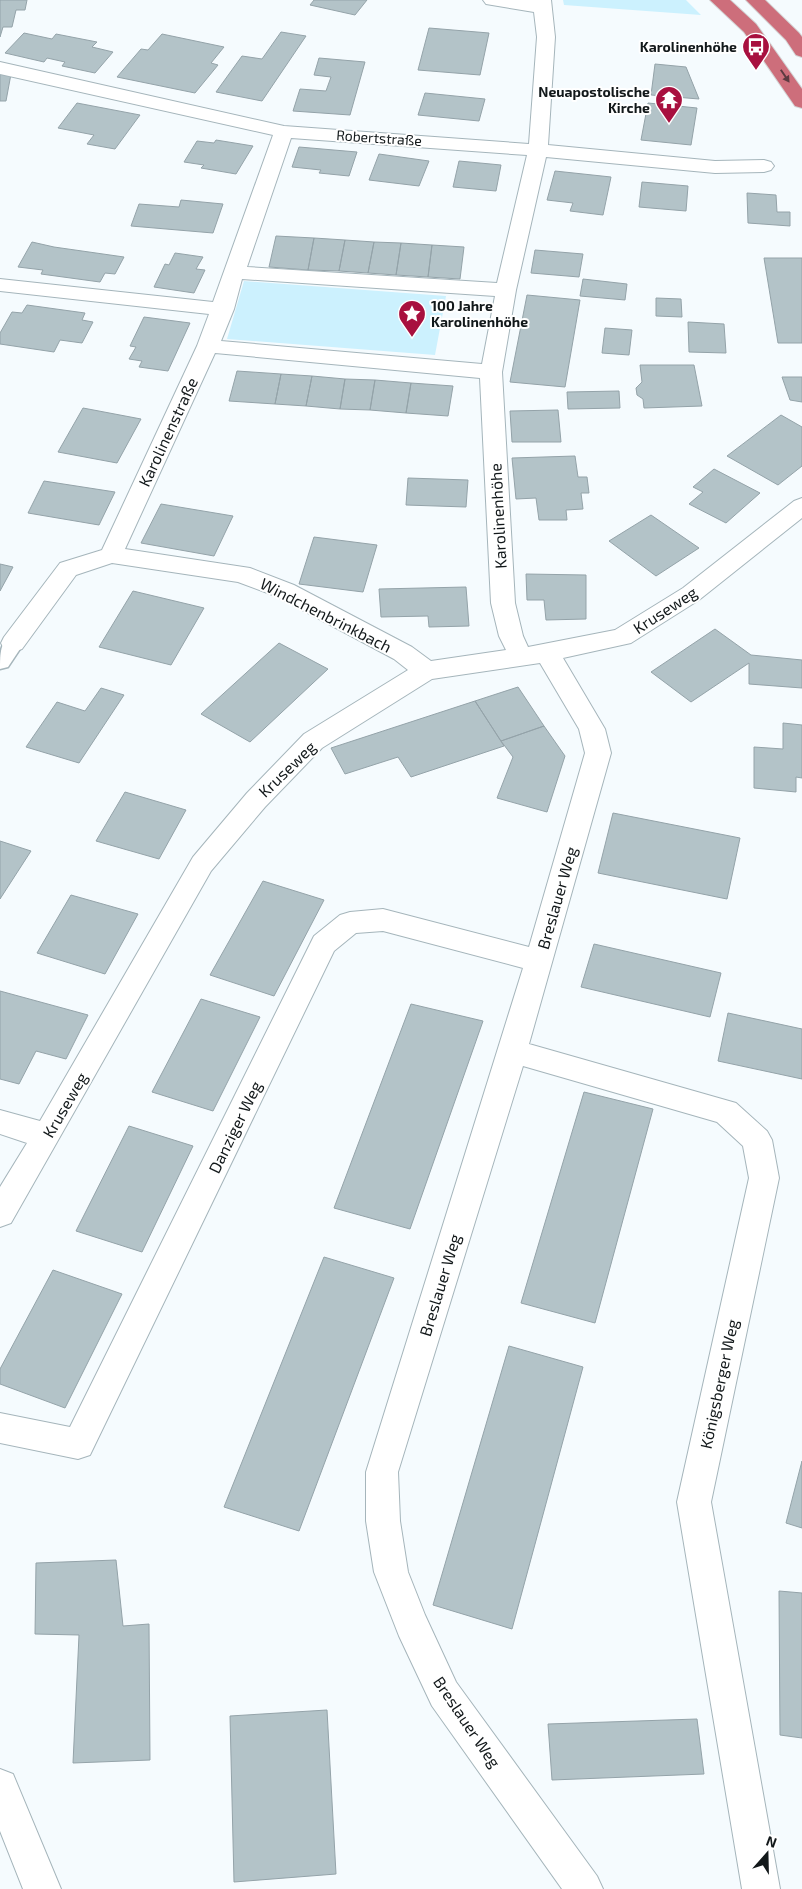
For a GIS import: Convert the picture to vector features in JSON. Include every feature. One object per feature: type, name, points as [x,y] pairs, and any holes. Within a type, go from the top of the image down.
[{"type":"highway","points":[[719,0],[750,28],[802,102]]},
{"type":"highway","points":[[755,0],[793,37],[802,51]]},
{"type":"street","points":[[492,0],[543,4]]},
{"type":"street","name":"Karolinenhöhe","points":[[534,655],[511,636],[502,603],[491,372],[506,290],[538,150],[546,37],[543,4]]},
{"type":"street","name":"Robertstraße","points":[[0,68],[284,132],[538,150],[714,167],[764,166]]},
{"type":"street","name":"Karolinenstraße","points":[[111,555],[208,346],[223,309],[234,272],[284,132]]},
{"type":"street","points":[[234,272],[506,290]]},
{"type":"street","points":[[0,285],[223,309]]},
{"type":"street","points":[[208,346],[491,372]]},
{"type":"street","name":"Kruseweg","points":[[0,1214],[208,857],[256,800],[313,741],[426,671],[534,655],[622,637],[691,594],[802,506]]},
{"type":"street","name":"Windchenbrinkbach","points":[[7,652],[68,569],[111,555],[242,574],[294,595],[403,653],[426,671]]},
{"type":"street","name":"Breslauer Weg","points":[[534,655],[592,729],[598,753],[513,1051],[382,1472],[382,1521],[391,1572],[411,1624],[444,1694],[584,1889]]},
{"type":"street","name":"Danziger Weg","points":[[0,1428],[78,1444],[324,944],[350,922],[383,920],[540,961]]},
{"type":"street","name":"Königsberger Weg","points":[[513,1051],[726,1112],[758,1140],[764,1178],[694,1502],[761,1889]]},
{"type":"street","points":[[0,1122],[47,1136]]},
{"type":"street","points":[[0,1787],[42,1889]]},
{"type":"shaded area","points":[[563,0],[686,0],[701,15],[564,5]]},
{"type":"shaded area","points":[[244,281],[446,296],[435,355],[227,339]]},
{"type":"building","points":[[0,0],[27,0],[25,10],[16,10],[12,27],[3,27],[0,37]]},
{"type":"building","points":[[314,0],[367,0],[355,15],[310,5]]},
{"type":"building","points":[[429,28],[489,33],[480,75],[418,70]]},
{"type":"building","points":[[281,32],[306,36],[262,101],[216,92],[242,56],[262,59]]},
{"type":"building","points":[[24,33],[52,39],[56,34],[97,42],[92,47],[113,52],[95,73],[62,66],[65,62],[47,58],[44,62],[5,53]]},
{"type":"building","points":[[162,34],[224,47],[211,63],[218,65],[195,93],[117,77],[141,49],[148,50]]},
{"type":"building","points":[[319,58],[365,62],[350,115],[293,111],[300,89],[326,91],[331,77],[314,75]]},
{"type":"building","points":[[655,64],[686,67],[699,99],[651,95]]},
{"type":"building","points":[[0,74],[11,74],[6,101],[0,101]]},
{"type":"building","points":[[425,93],[485,99],[479,121],[418,115]]},
{"type":"building","points":[[77,103],[140,115],[115,149],[87,144],[94,135],[58,128]]},
{"type":"building","name":"Neuapostolische Kirche","points":[[648,103],[697,108],[691,145],[641,140]]},
{"type":"building","points":[[216,140],[253,146],[236,174],[201,168],[204,165],[184,162],[197,141],[214,143]]},
{"type":"building","points":[[299,147],[357,152],[349,176],[319,173],[321,170],[292,167]]},
{"type":"building","points":[[379,154],[429,161],[419,186],[369,180]]},
{"type":"building","points":[[459,161],[501,165],[496,191],[453,187]]},
{"type":"building","points":[[555,171],[611,177],[603,215],[570,211],[573,203],[547,200]]},
{"type":"building","points":[[642,182],[688,186],[686,211],[639,207]]},
{"type":"building","points":[[747,193],[776,195],[777,212],[790,212],[790,226],[748,223]]},
{"type":"building","points":[[181,200],[223,204],[213,233],[131,226],[139,204],[179,207]]},
{"type":"building","points":[[276,236],[314,238],[308,270],[269,267]]},
{"type":"building","points":[[314,238],[345,240],[339,271],[308,270]]},
{"type":"building","points":[[345,240],[374,242],[368,273],[339,271]]},
{"type":"building","points":[[32,242],[124,257],[115,274],[105,273],[100,282],[41,274],[43,270],[18,267]]},
{"type":"building","points":[[374,242],[401,243],[396,275],[368,273]]},
{"type":"building","points":[[401,243],[432,245],[428,277],[396,275]]},
{"type":"building","points":[[432,245],[464,247],[460,279],[428,277]]},
{"type":"building","points":[[535,250],[583,254],[579,277],[531,273]]},
{"type":"building","points":[[175,253],[203,257],[196,269],[205,270],[194,293],[154,287],[165,264],[169,265]]},
{"type":"building","points":[[764,258],[802,258],[802,343],[778,343]]},
{"type":"building","points":[[583,279],[627,284],[625,300],[580,296]]},
{"type":"building","points":[[527,295],[580,300],[565,387],[510,382]]},
{"type":"building","points":[[656,298],[681,299],[682,317],[656,316]]},
{"type":"building","points":[[27,305],[85,313],[82,320],[93,322],[82,343],[60,340],[54,352],[0,344],[0,333],[12,312],[22,313]]},
{"type":"building","points":[[144,317],[190,323],[168,371],[139,367],[142,361],[129,359],[136,347],[130,346]]},
{"type":"building","points":[[688,322],[724,324],[726,353],[689,352]]},
{"type":"building","points":[[605,328],[632,330],[629,355],[602,353]]},
{"type":"building","points":[[640,365],[694,365],[702,406],[644,408],[643,399],[637,395],[636,388],[642,382]]},
{"type":"building","points":[[237,371],[281,374],[275,404],[229,401]]},
{"type":"building","points":[[281,374],[312,376],[306,406],[275,404]]},
{"type":"building","points":[[312,376],[345,379],[340,409],[306,406]]},
{"type":"building","points":[[782,377],[802,377],[802,402],[790,400]]},
{"type":"building","points":[[345,379],[375,380],[370,410],[340,409]]},
{"type":"building","points":[[375,380],[411,383],[406,413],[370,410]]},
{"type":"building","points":[[411,383],[453,386],[448,416],[406,413]]},
{"type":"building","points":[[619,391],[620,408],[568,409],[567,392]]},
{"type":"building","points":[[83,408],[141,419],[117,463],[58,452]]},
{"type":"building","points":[[558,410],[561,442],[512,442],[510,411]]},
{"type":"building","points":[[781,415],[802,427],[802,466],[778,485],[727,456]]},
{"type":"building","points":[[575,456],[578,477],[587,477],[589,493],[581,493],[583,509],[566,510],[567,520],[539,520],[536,498],[516,499],[512,458]]},
{"type":"building","points":[[714,469],[760,493],[726,523],[689,504],[703,492],[693,487]]},
{"type":"building","points":[[408,478],[468,480],[466,507],[406,505]]},
{"type":"building","points":[[44,481],[115,492],[99,525],[28,513]]},
{"type":"building","points":[[161,504],[233,516],[214,556],[141,543]]},
{"type":"building","points":[[651,515],[699,548],[656,576],[609,541]]},
{"type":"building","points":[[314,537],[377,545],[363,592],[299,584]]},
{"type":"building","points":[[0,564],[13,567],[0,591]]},
{"type":"building","points":[[526,574],[586,575],[586,619],[546,620],[544,600],[527,600]]},
{"type":"building","points":[[466,587],[469,626],[429,627],[428,616],[381,617],[379,589]]},
{"type":"building","points":[[133,591],[204,608],[171,665],[99,647]]},
{"type":"building","points":[[715,629],[751,655],[802,660],[802,688],[749,684],[749,663],[691,702],[651,672]]},
{"type":"building","points":[[279,643],[328,669],[250,742],[201,714]]},
{"type":"building","points":[[518,687],[544,726],[501,741],[475,701]]},
{"type":"building","points":[[101,688],[124,695],[79,763],[26,747],[57,702],[85,711]]},
{"type":"building","points":[[475,701],[504,746],[411,777],[398,757],[345,774],[331,748]]},
{"type":"building","points":[[783,723],[802,725],[802,778],[796,777],[796,792],[754,788],[754,747],[783,749]]},
{"type":"building","points":[[544,726],[565,756],[547,812],[497,798],[513,757],[501,741]]},
{"type":"building","points":[[125,792],[186,810],[159,859],[96,841]]},
{"type":"building","points":[[613,813],[740,838],[727,899],[598,873]]},
{"type":"building","points":[[0,841],[31,851],[0,899]]},
{"type":"building","points":[[263,881],[324,900],[274,996],[210,975]]},
{"type":"building","points":[[71,895],[138,914],[105,974],[37,953]]},
{"type":"building","points":[[594,944],[721,973],[710,1017],[581,987]]},
{"type":"building","points":[[0,991],[88,1015],[66,1059],[36,1051],[19,1084],[0,1079]]},
{"type":"building","points":[[201,999],[260,1017],[213,1111],[152,1092]]},
{"type":"building","points":[[411,1004],[483,1021],[410,1229],[334,1208]]},
{"type":"building","points":[[728,1013],[802,1029],[802,1079],[718,1061]]},
{"type":"building","points":[[584,1092],[653,1109],[595,1323],[521,1303]]},
{"type":"building","points":[[129,1126],[193,1146],[142,1252],[76,1231]]},
{"type":"building","points":[[324,1257],[394,1278],[299,1531],[224,1507]]},
{"type":"building","points":[[53,1270],[122,1294],[65,1408],[0,1384],[0,1369]]},
{"type":"building","points":[[509,1346],[583,1367],[512,1629],[433,1605]]},
{"type":"building","points":[[802,1461],[802,1528],[786,1523]]},
{"type":"building","points":[[116,1560],[123,1626],[149,1624],[150,1760],[73,1763],[79,1635],[35,1634],[36,1563]]},
{"type":"building","points":[[779,1591],[802,1593],[802,1738],[780,1735]]},
{"type":"building","points":[[327,1710],[336,1874],[234,1882],[230,1716]]},
{"type":"building","points":[[697,1719],[704,1774],[552,1780],[548,1724]]},
{"type":"place","name":"Karolinenhöhe","points":[[756,71]]},
{"type":"place","name":"Neuapostolische Kirche","points":[[669,124]]},
{"type":"place","name":"100 Jahre Karolinenhöhe","points":[[412,338]]}]
